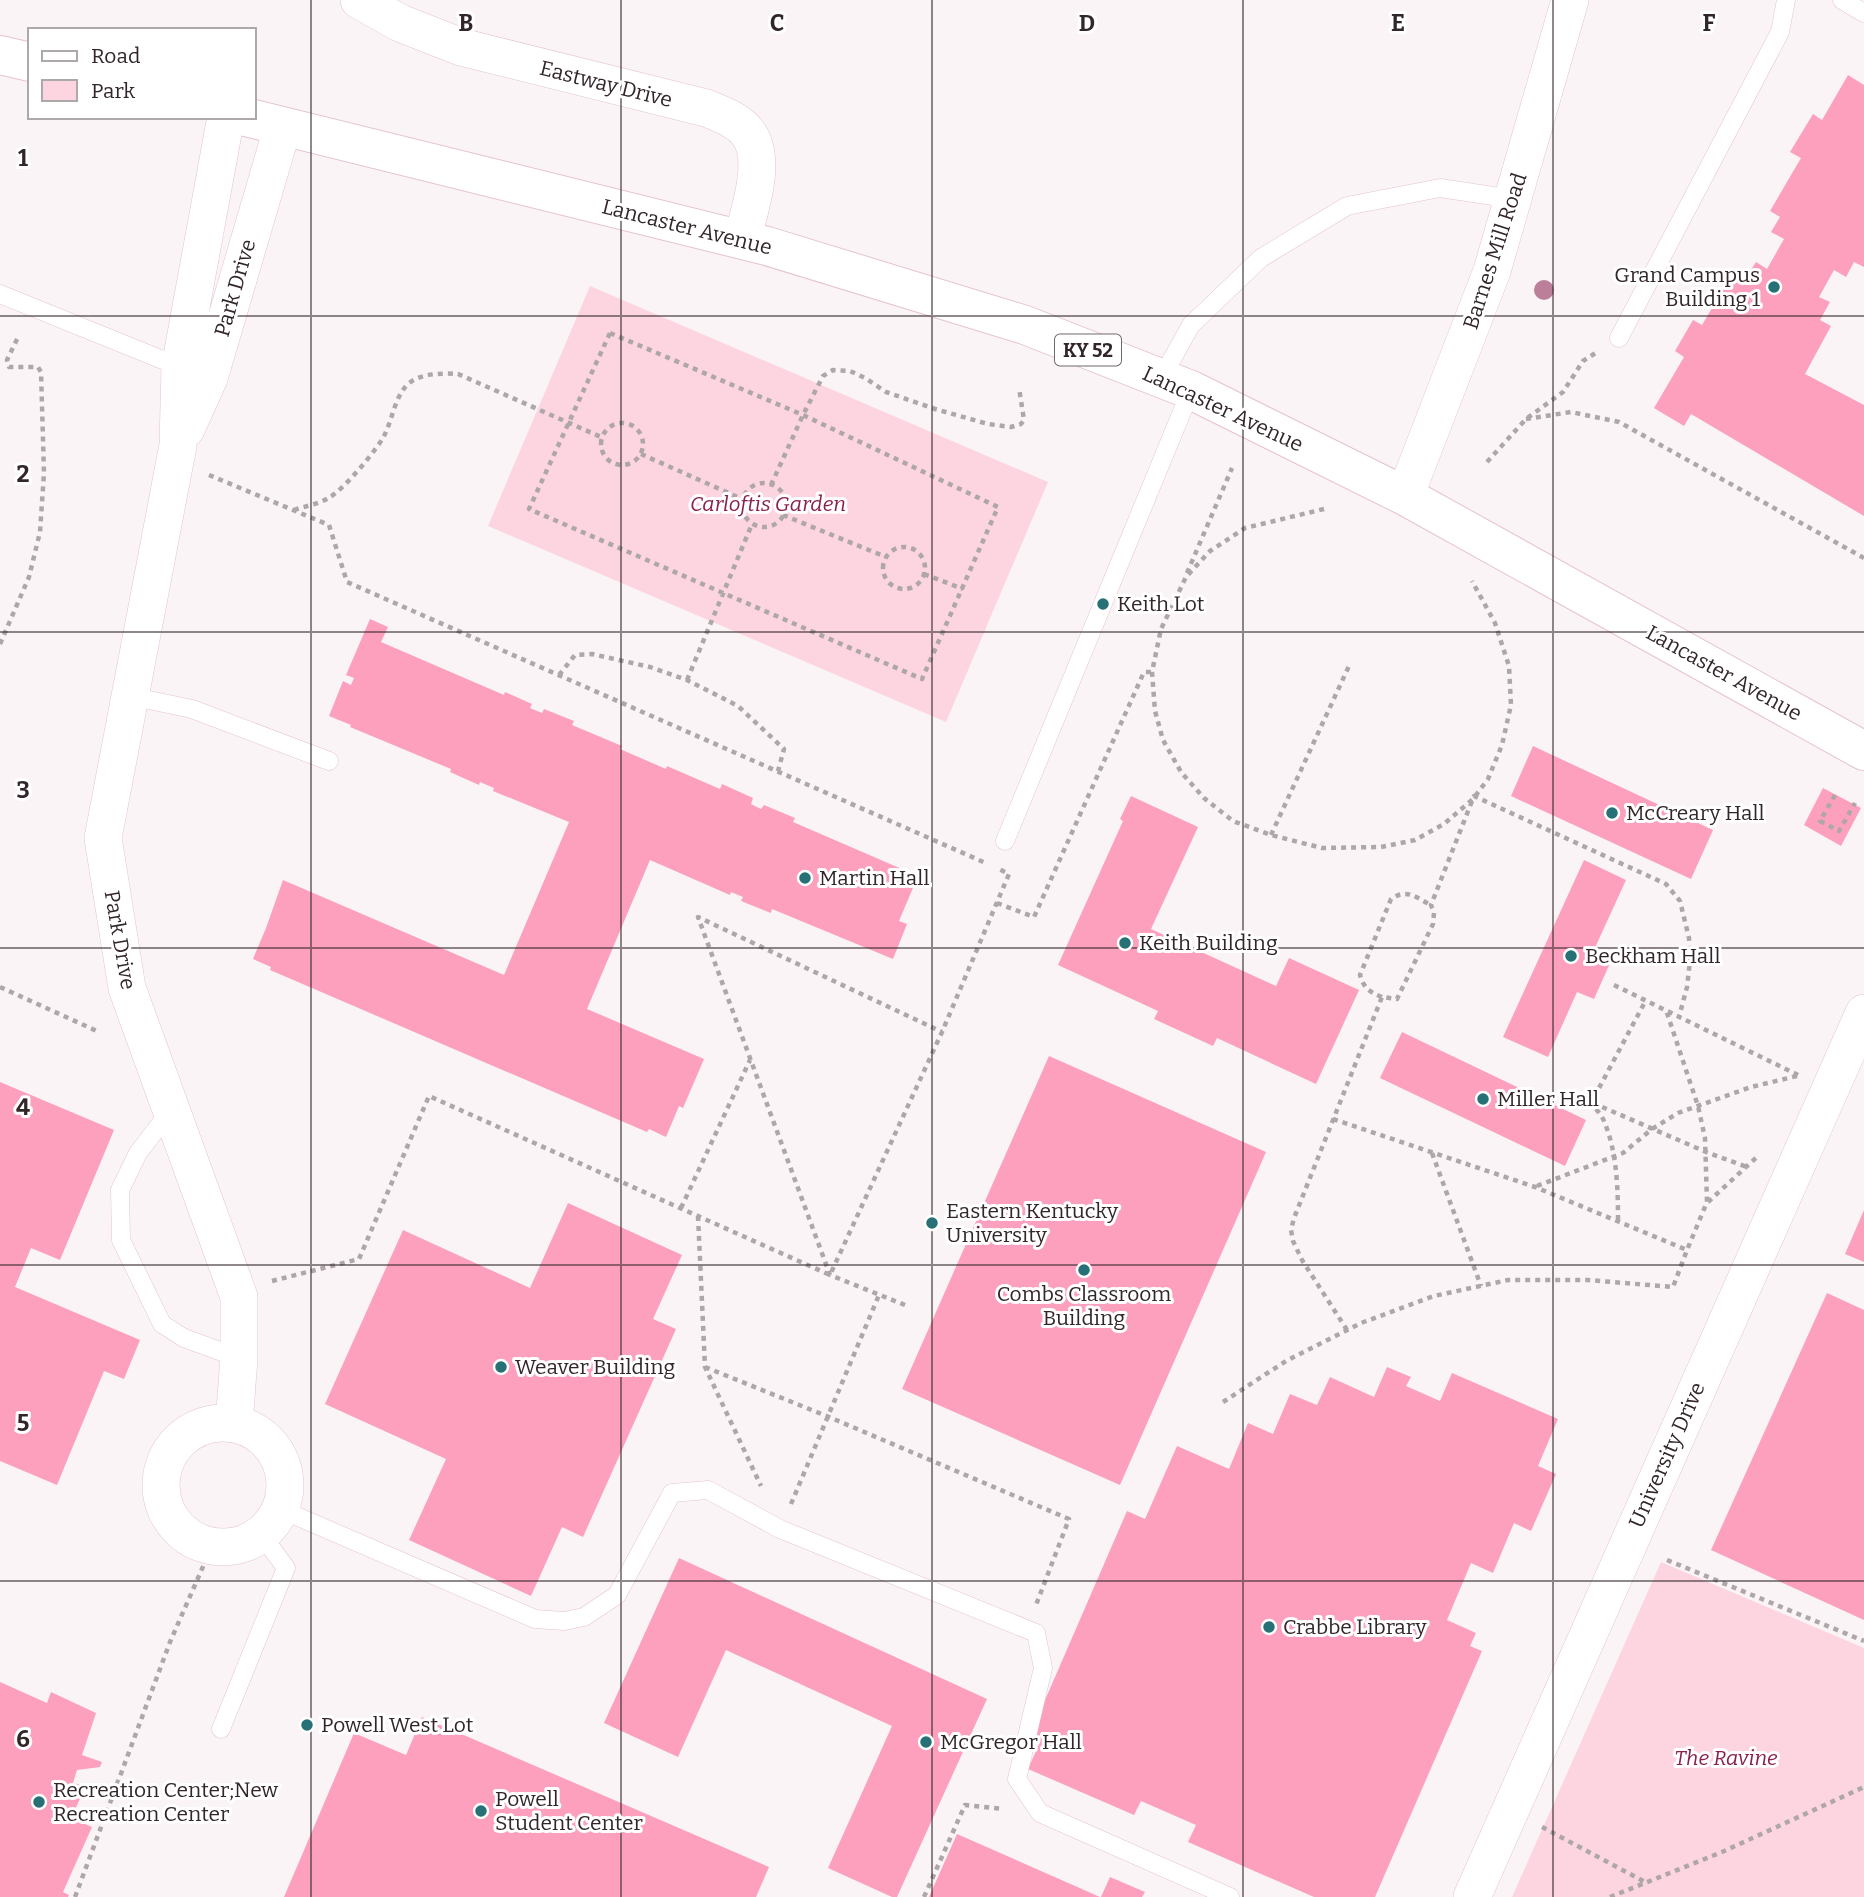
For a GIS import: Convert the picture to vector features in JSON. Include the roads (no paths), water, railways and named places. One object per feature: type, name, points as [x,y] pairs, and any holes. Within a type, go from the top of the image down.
[{"type":"main road","points":[[0,55],[28,62]]},
{"type":"main road","name":"Lancaster Avenue","points":[[254,119],[767,246],[1025,324],[1176,384],[1405,496],[1864,751]]},
{"type":"street","name":"Eastway Drive","points":[[359,0],[400,23],[461,47],[706,108],[730,118],[748,133],[757,154],[755,183],[742,240]]},
{"type":"street","name":"Barnes Mill Road","points":[[1405,496],[1492,271],[1570,0]]},
{"type":"street","name":"Park Drive","points":[[226,119],[195,372],[103,838],[127,988],[239,1297],[239,1358],[234,1424]]},
{"type":"street","name":"Park Drive","points":[[195,372],[283,126]]},
{"type":"street","name":"University Drive","points":[[1472,1897],[1864,1013]]},
{"type":"street","points":[[217,1423],[234,1424],[252,1430],[266,1440],[284,1470],[285,1488],[271,1521],[246,1543],[229,1547],[212,1546],[195,1540],[180,1530],[163,1500],[161,1482],[173,1449],[184,1436],[200,1427],[217,1423]]},
{"type":"lane","points":[[1619,338],[1780,32],[1786,0]]},
{"type":"lane","points":[[1842,0],[1864,13]]},
{"type":"lane","points":[[1005,841],[1176,384],[1191,325],[1261,258],[1347,206],[1440,188],[1513,199]]},
{"type":"lane","points":[[0,294],[195,372]]},
{"type":"lane","points":[[130,696],[192,709],[329,761]]},
{"type":"lane","points":[[171,1110],[138,1153],[120,1190],[121,1240],[162,1324],[184,1338],[239,1358]]},
{"type":"lane","points":[[271,1521],[536,1619],[564,1621],[584,1617],[617,1595],[672,1493],[708,1490],[780,1528],[1037,1633],[1043,1668],[1017,1779],[1040,1813],[1230,1897]]},
{"type":"lane","points":[[221,1729],[286,1568],[271,1521]]},
{"type":"place","name":"Grand Campus Building 1","points":[[1774,287]]},
{"type":"place","name":"Keith Lot","points":[[1103,604]]},
{"type":"place","name":"McCreary Hall","points":[[1612,813]]},
{"type":"place","name":"Martin Hall","points":[[805,878]]},
{"type":"place","name":"Keith Building","points":[[1125,943]]},
{"type":"place","name":"Beckham Hall","points":[[1571,956]]},
{"type":"place","name":"Miller Hall","points":[[1483,1099]]},
{"type":"place","name":"Eastern Kentucky University","points":[[932,1223]]},
{"type":"place","name":"Combs Classroom Building","points":[[1084,1270]]},
{"type":"place","name":"Weaver Building","points":[[501,1367]]},
{"type":"place","name":"Crabbe Library","points":[[1269,1627]]},
{"type":"place","name":"Powell West Lot","points":[[307,1725]]},
{"type":"place","name":"McGregor Hall","points":[[926,1742]]},
{"type":"place","name":"Recreation Center;New Recreation Center","points":[[39,1802]]},
{"type":"place","name":"Powell Student Center","points":[[481,1811]]},
{"type":"park label","name":"Carloftis Garden","points":[[768,504]]},
{"type":"park label","name":"The Ravine","points":[[1726,1758]]}]
